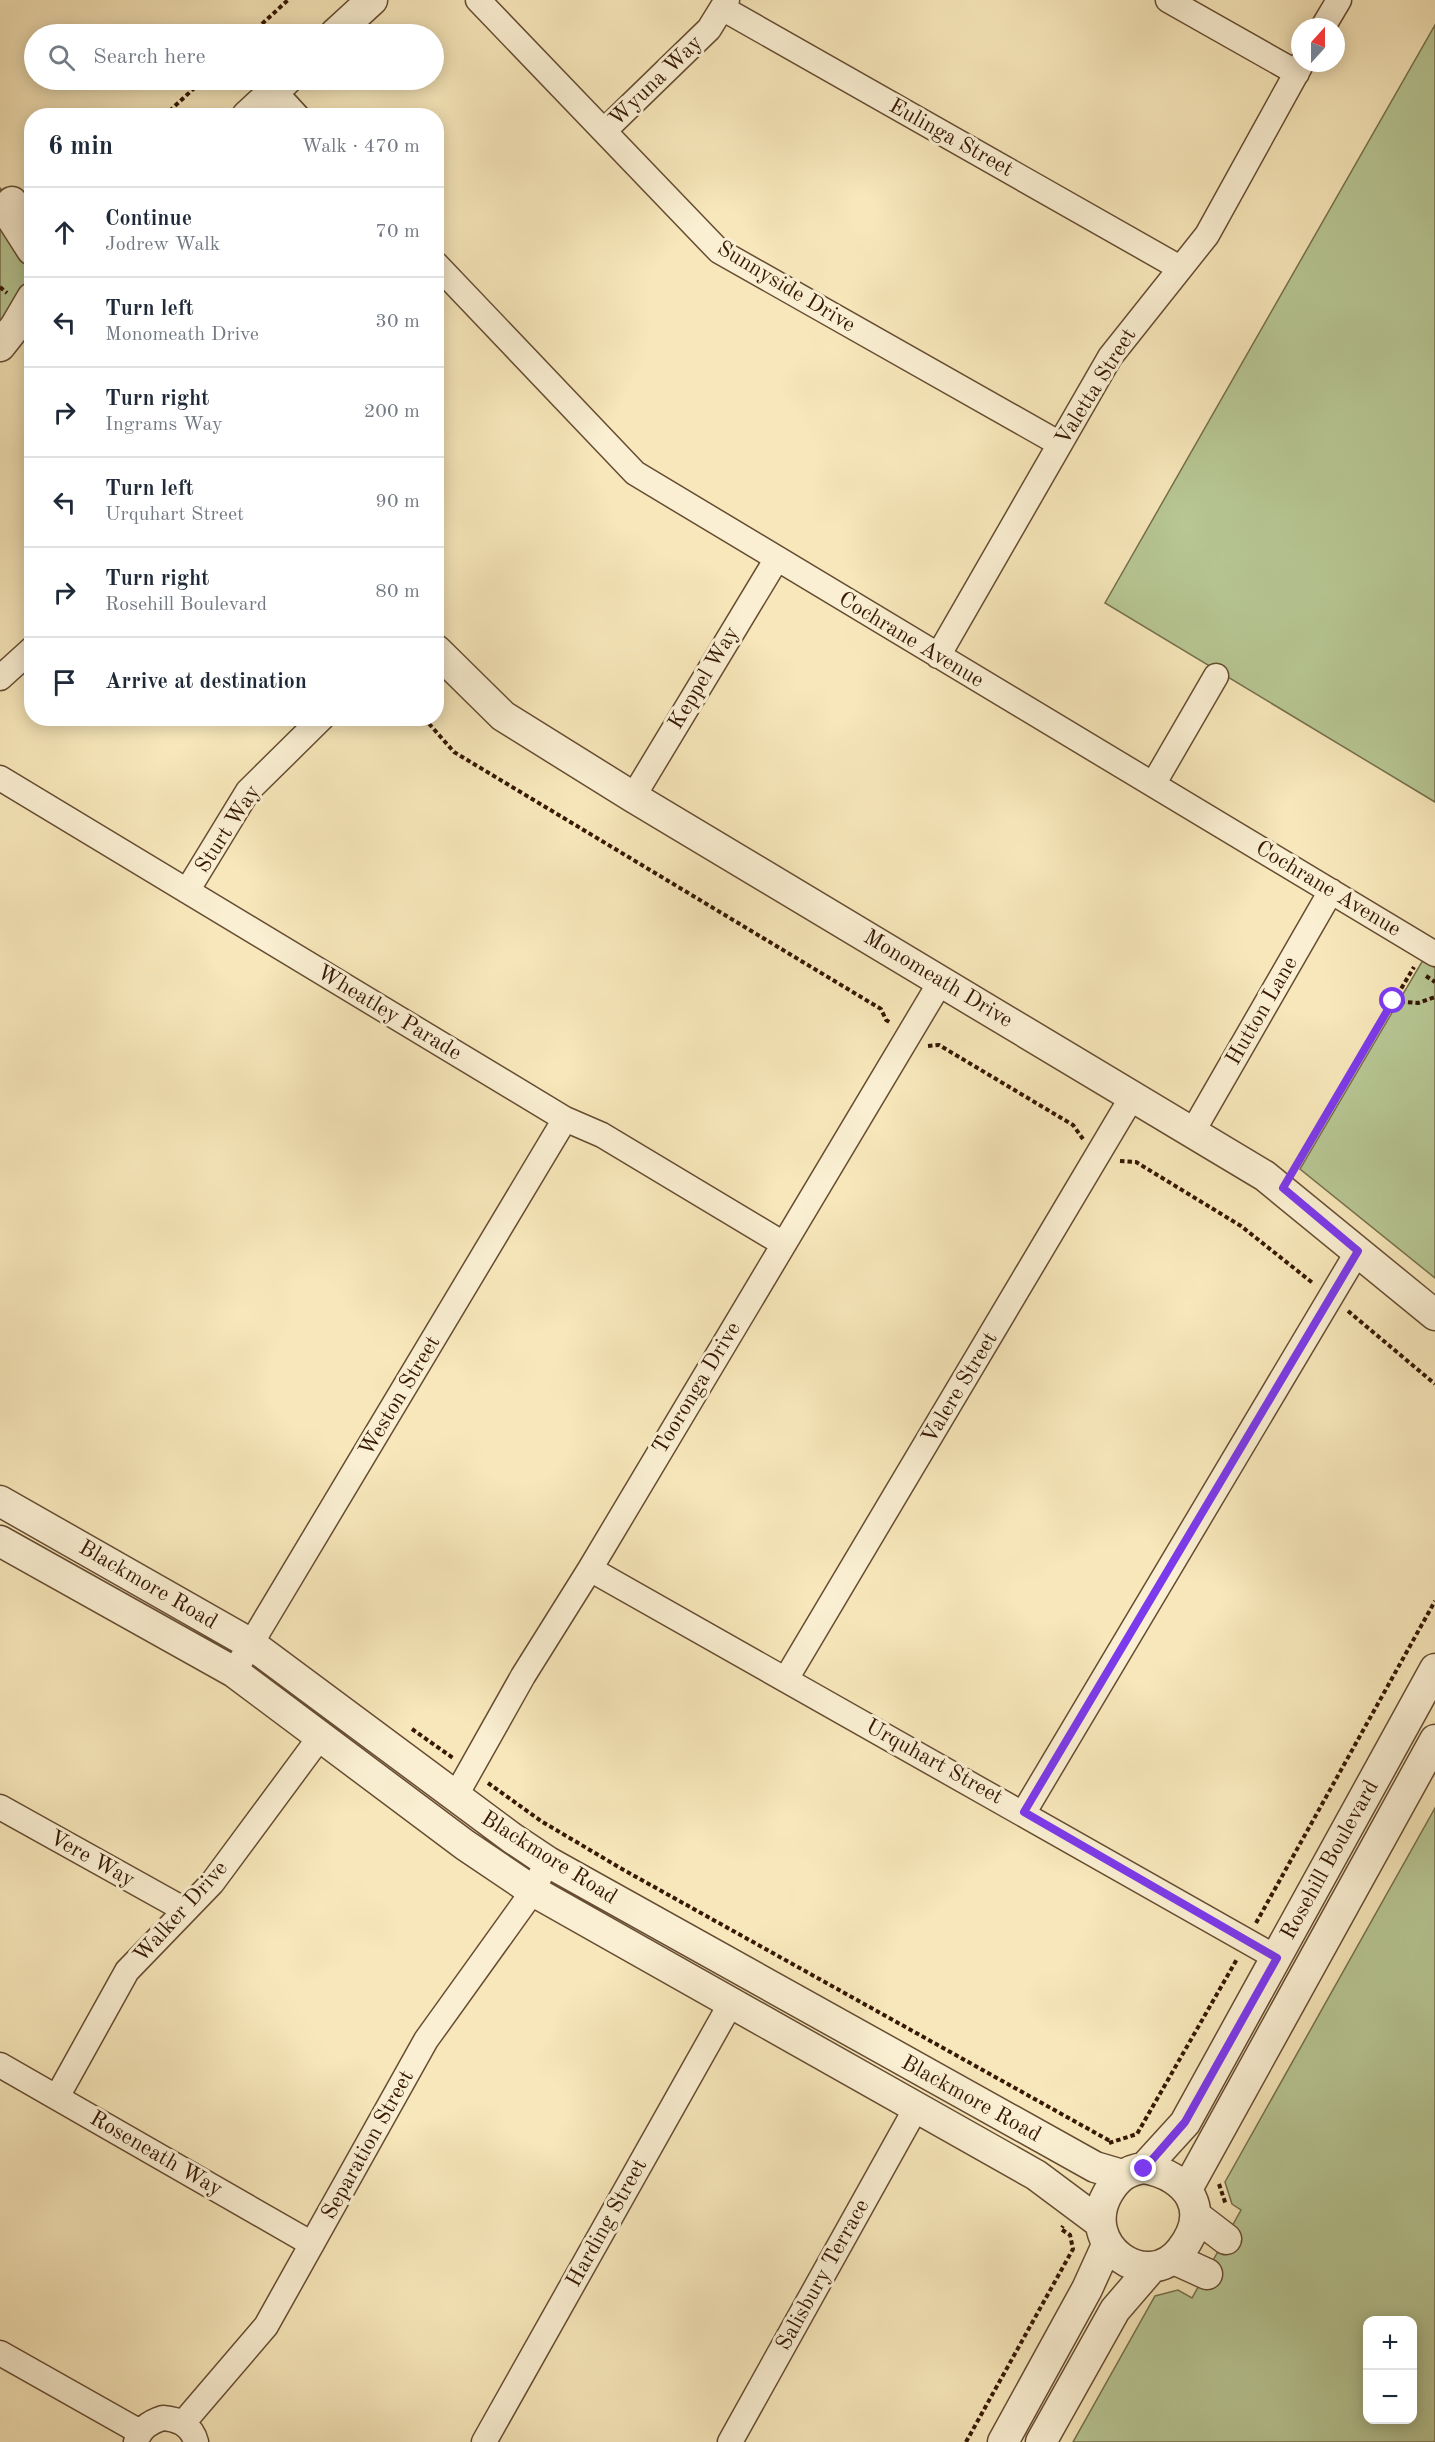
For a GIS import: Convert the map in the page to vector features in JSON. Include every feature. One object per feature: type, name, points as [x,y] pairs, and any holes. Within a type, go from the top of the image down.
[{"type":"street","points":[[346,24],[372,0]]},
{"type":"street","name":"Sunnyside Drive","points":[[478,0],[719,251],[1060,444]]},
{"type":"street","points":[[1168,0],[1291,63]]},
{"type":"street","points":[[1328,18],[1339,0]]},
{"type":"street","name":"Wyuna Way","points":[[604,131],[709,29],[725,4]]},
{"type":"street","name":"Eulinga Street","points":[[725,4],[1180,268]]},
{"type":"street","name":"Valetta Street","points":[[938,656],[1110,357],[1207,235],[1298,72]]},
{"type":"street","points":[[256,108],[275,90]]},
{"type":"street","points":[[283,90],[293,108]]},
{"type":"street","points":[[15,199],[9,214],[24,237]]},
{"type":"street","name":"Cochrane Avenue","points":[[444,272],[625,464],[776,560],[1154,783],[1430,951]]},
{"type":"street","points":[[0,346],[24,312]]},
{"type":"street","points":[[0,346],[24,332]]},
{"type":"street","name":"Keppel Way","points":[[633,797],[776,560]]},
{"type":"street","points":[[0,678],[24,656]]},
{"type":"street","name":"Monomeath Drive","points":[[444,658],[503,716],[633,797],[1193,1131],[1283,1188],[1435,1315]]},
{"type":"street","points":[[1154,783],[1216,676]]},
{"type":"street","name":"Sturt Way","points":[[187,891],[248,791],[314,726]]},
{"type":"street","name":"Wheatley Parade","points":[[0,778],[565,1119],[602,1135],[782,1243]]},
{"type":"street","name":"Hutton Lane","points":[[1193,1131],[1330,891]]},
{"type":"street","name":"Tooronga Drive","points":[[455,1797],[523,1676],[590,1569],[782,1243],[941,981]]},
{"type":"street","name":"Valere Street","points":[[786,1679],[1132,1096]]},
{"type":"street","name":"Weston Street","points":[[234,1672],[565,1119]]},
{"type":"street","points":[[1024,1812],[1358,1251]]},
{"type":"street","name":"Blackmore Road","points":[[0,1501],[251,1644],[455,1797],[548,1862],[1120,2170]]},
{"type":"street","name":"Blackmore Road","points":[[0,1541],[234,1672],[465,1845],[532,1891],[1036,2175],[1076,2203],[1103,2234]]},
{"type":"street","name":"Urquhart Street","points":[[590,1569],[1024,1812],[1277,1958]]},
{"type":"street","name":"Rosehill Boulevard","points":[[1120,2170],[1185,2122],[1435,1669]]},
{"type":"street","name":"Walker Drive","points":[[57,2097],[127,1971],[212,1883],[320,1737]]},
{"type":"street","name":"Rosehill Boulevard","points":[[1191,2203],[1435,1740]]},
{"type":"street","name":"Vere Way","points":[[0,1807],[185,1910]]},
{"type":"street","name":"Separation Street","points":[[190,2433],[266,2326],[426,2040],[532,1891],[548,1862]]},
{"type":"street","name":"Harding Street","points":[[484,2442],[731,2003]]},
{"type":"street","name":"Roseneath Way","points":[[0,2065],[312,2244]]},
{"type":"street","name":"Salisbury Terrace","points":[[730,2442],[916,2108]]},
{"type":"street","points":[[1003,2442],[1087,2289],[1103,2234],[1106,2196],[1120,2170],[1159,2171],[1226,2239]]},
{"type":"street","points":[[1041,2442],[1114,2310],[1185,2245],[1191,2203]]},
{"type":"street","points":[[1103,2234],[1119,2257],[1163,2263],[1207,2274]]},
{"type":"street","points":[[0,2353],[138,2437],[154,2421],[163,2418],[190,2433]]},
{"type":"path","points":[[262,24],[288,0]]},
{"type":"path","points":[[173,108],[192,90]]},
{"type":"path","points":[[431,726],[454,752],[881,1009],[886,1020],[908,1034],[928,1046],[939,1045],[1072,1125],[1080,1138],[1124,1163],[1136,1162],[1241,1226],[1330,1296],[1435,1384]]},
{"type":"path","points":[[1283,1188],[1393,1001],[1430,951]]},
{"type":"path","points":[[1393,1001],[1418,1003],[1435,997]]},
{"type":"path","points":[[1110,2141],[1137,2134],[1247,1941],[1435,1601]]},
{"type":"path","points":[[403,1722],[541,1821],[622,1869],[1110,2141],[1120,2170]]},
{"type":"path","points":[[966,2442],[1073,2249],[1070,2235],[1061,2229],[1076,2203]]},
{"type":"green space","points":[[1435,25],[1435,802],[1105,603]]},
{"type":"green space","points":[[0,188],[12,202],[24,231],[24,309],[0,346]]},
{"type":"green space","points":[[1423,960],[1435,968],[1435,1278],[1300,1169]]},
{"type":"green space","points":[[1435,1808],[1435,2442],[1073,2442],[1155,2296],[1178,2290],[1192,2298],[1241,2210],[1232,2204],[1225,2182]]},
{"type":"route","points":[[1144,2169],[1185,2122],[1277,1958],[1024,1812],[1358,1251],[1283,1188],[1393,1001]]}]
